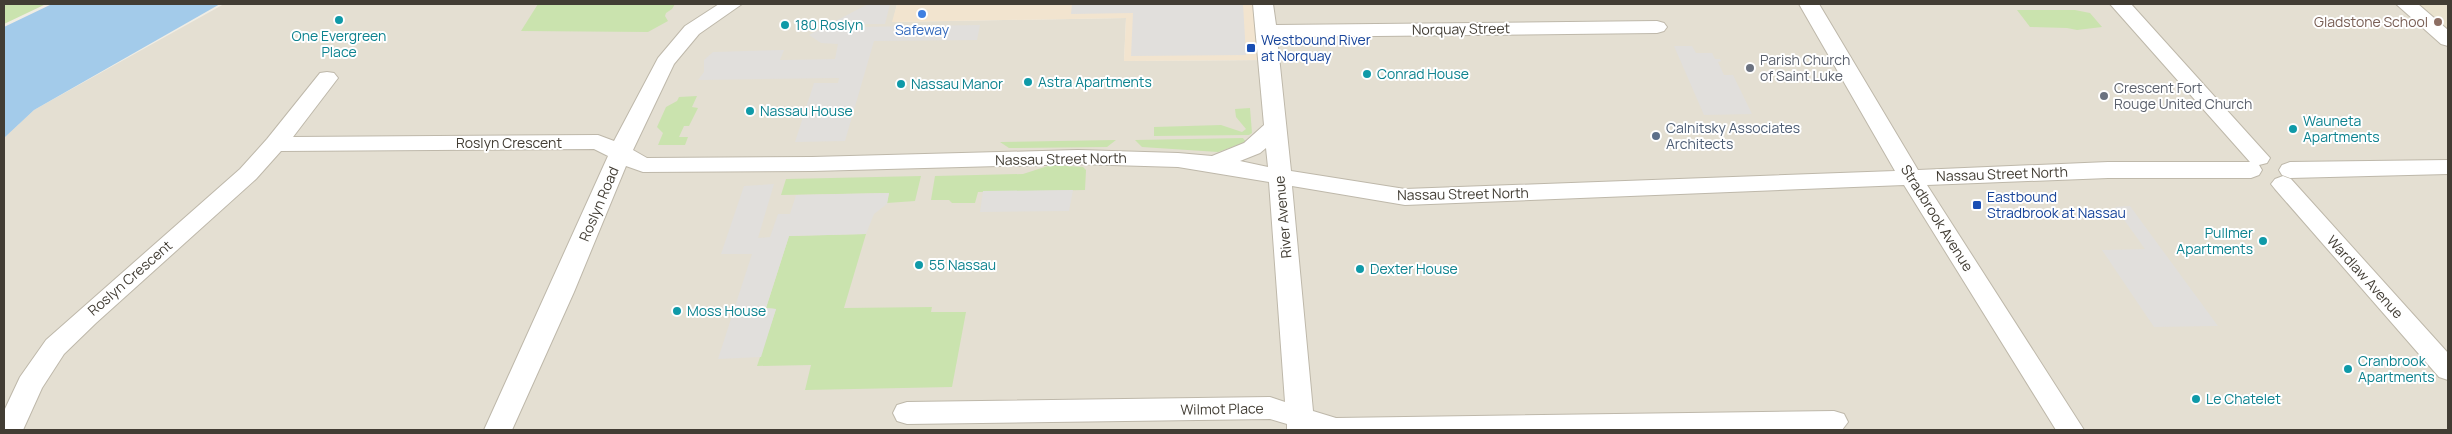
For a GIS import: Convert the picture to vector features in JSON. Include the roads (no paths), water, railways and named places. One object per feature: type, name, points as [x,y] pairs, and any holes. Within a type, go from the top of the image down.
[{"type":"street","name":"Roslyn Road","points":[[498,430],[621,153],[665,62],[681,41],[712,15],[732,4]]},
{"type":"street","name":"River Avenue","points":[[1263,4],[1270,60],[1301,423]]},
{"type":"street","name":"Stradbrook Avenue","points":[[1809,4],[1911,178],[2070,430]]},
{"type":"street","points":[[2120,4],[2268,181],[2286,177],[2448,167]]},
{"type":"street","points":[[2406,4],[2448,40]]},
{"type":"street","name":"Norquay Street","points":[[1265,31],[1657,27]]},
{"type":"street","name":"Roslyn Crescent","points":[[9,430],[30,384],[42,365],[70,331],[248,174],[275,144],[327,78]]},
{"type":"street","points":[[1214,164],[1252,148],[1276,127]]},
{"type":"street","name":"Roslyn Crescent","points":[[275,144],[598,142],[621,153]]},
{"type":"street","name":"Nassau Street North","points":[[621,153],[643,165],[822,164],[1102,157],[1178,160],[1214,164],[1405,197],[2255,164]]},
{"type":"street","name":"Wardlaw Avenue","points":[[2286,177],[2448,370]]},
{"type":"street","name":"Wilmot Place","points":[[907,413],[1270,408],[1301,423],[1336,429],[1834,422]]},
{"type":"water","points":[[52,4],[220,4],[34,110],[4,138],[4,27]]},
{"type":"place","name":"Safeway","points":[[922,14]]},
{"type":"place","name":"One Evergreen Place","points":[[339,20]]},
{"type":"place","name":"Gladstone School","points":[[2438,22]]},
{"type":"place","name":"180 Roslyn","points":[[785,25]]},
{"type":"place","name":"Westbound River at Norquay","points":[[1251,48]]},
{"type":"place","name":"Parish Church of Saint Luke","points":[[1750,68]]},
{"type":"place","name":"Conrad House","points":[[1367,74]]},
{"type":"place","name":"Astra Apartments","points":[[1028,82]]},
{"type":"place","name":"Nassau Manor","points":[[901,84]]},
{"type":"place","name":"Crescent Fort Rouge United Church","points":[[2104,96]]},
{"type":"place","name":"Nassau House","points":[[750,111]]},
{"type":"place","name":"Wauneta Apartments","points":[[2293,129]]},
{"type":"place","name":"Calnitsky Associates Architects","points":[[1656,136]]},
{"type":"place","name":"Eastbound Stradbrook at Nassau","points":[[1977,205]]},
{"type":"place","name":"Pullmer Apartments","points":[[2263,241]]},
{"type":"place","name":"55 Nassau","points":[[919,265]]},
{"type":"place","name":"Dexter House","points":[[1360,269]]},
{"type":"place","name":"Moss House","points":[[677,311]]},
{"type":"place","name":"Cranbrook Apartments","points":[[2348,369]]},
{"type":"place","name":"Le Chatelet","points":[[2196,399]]}]
